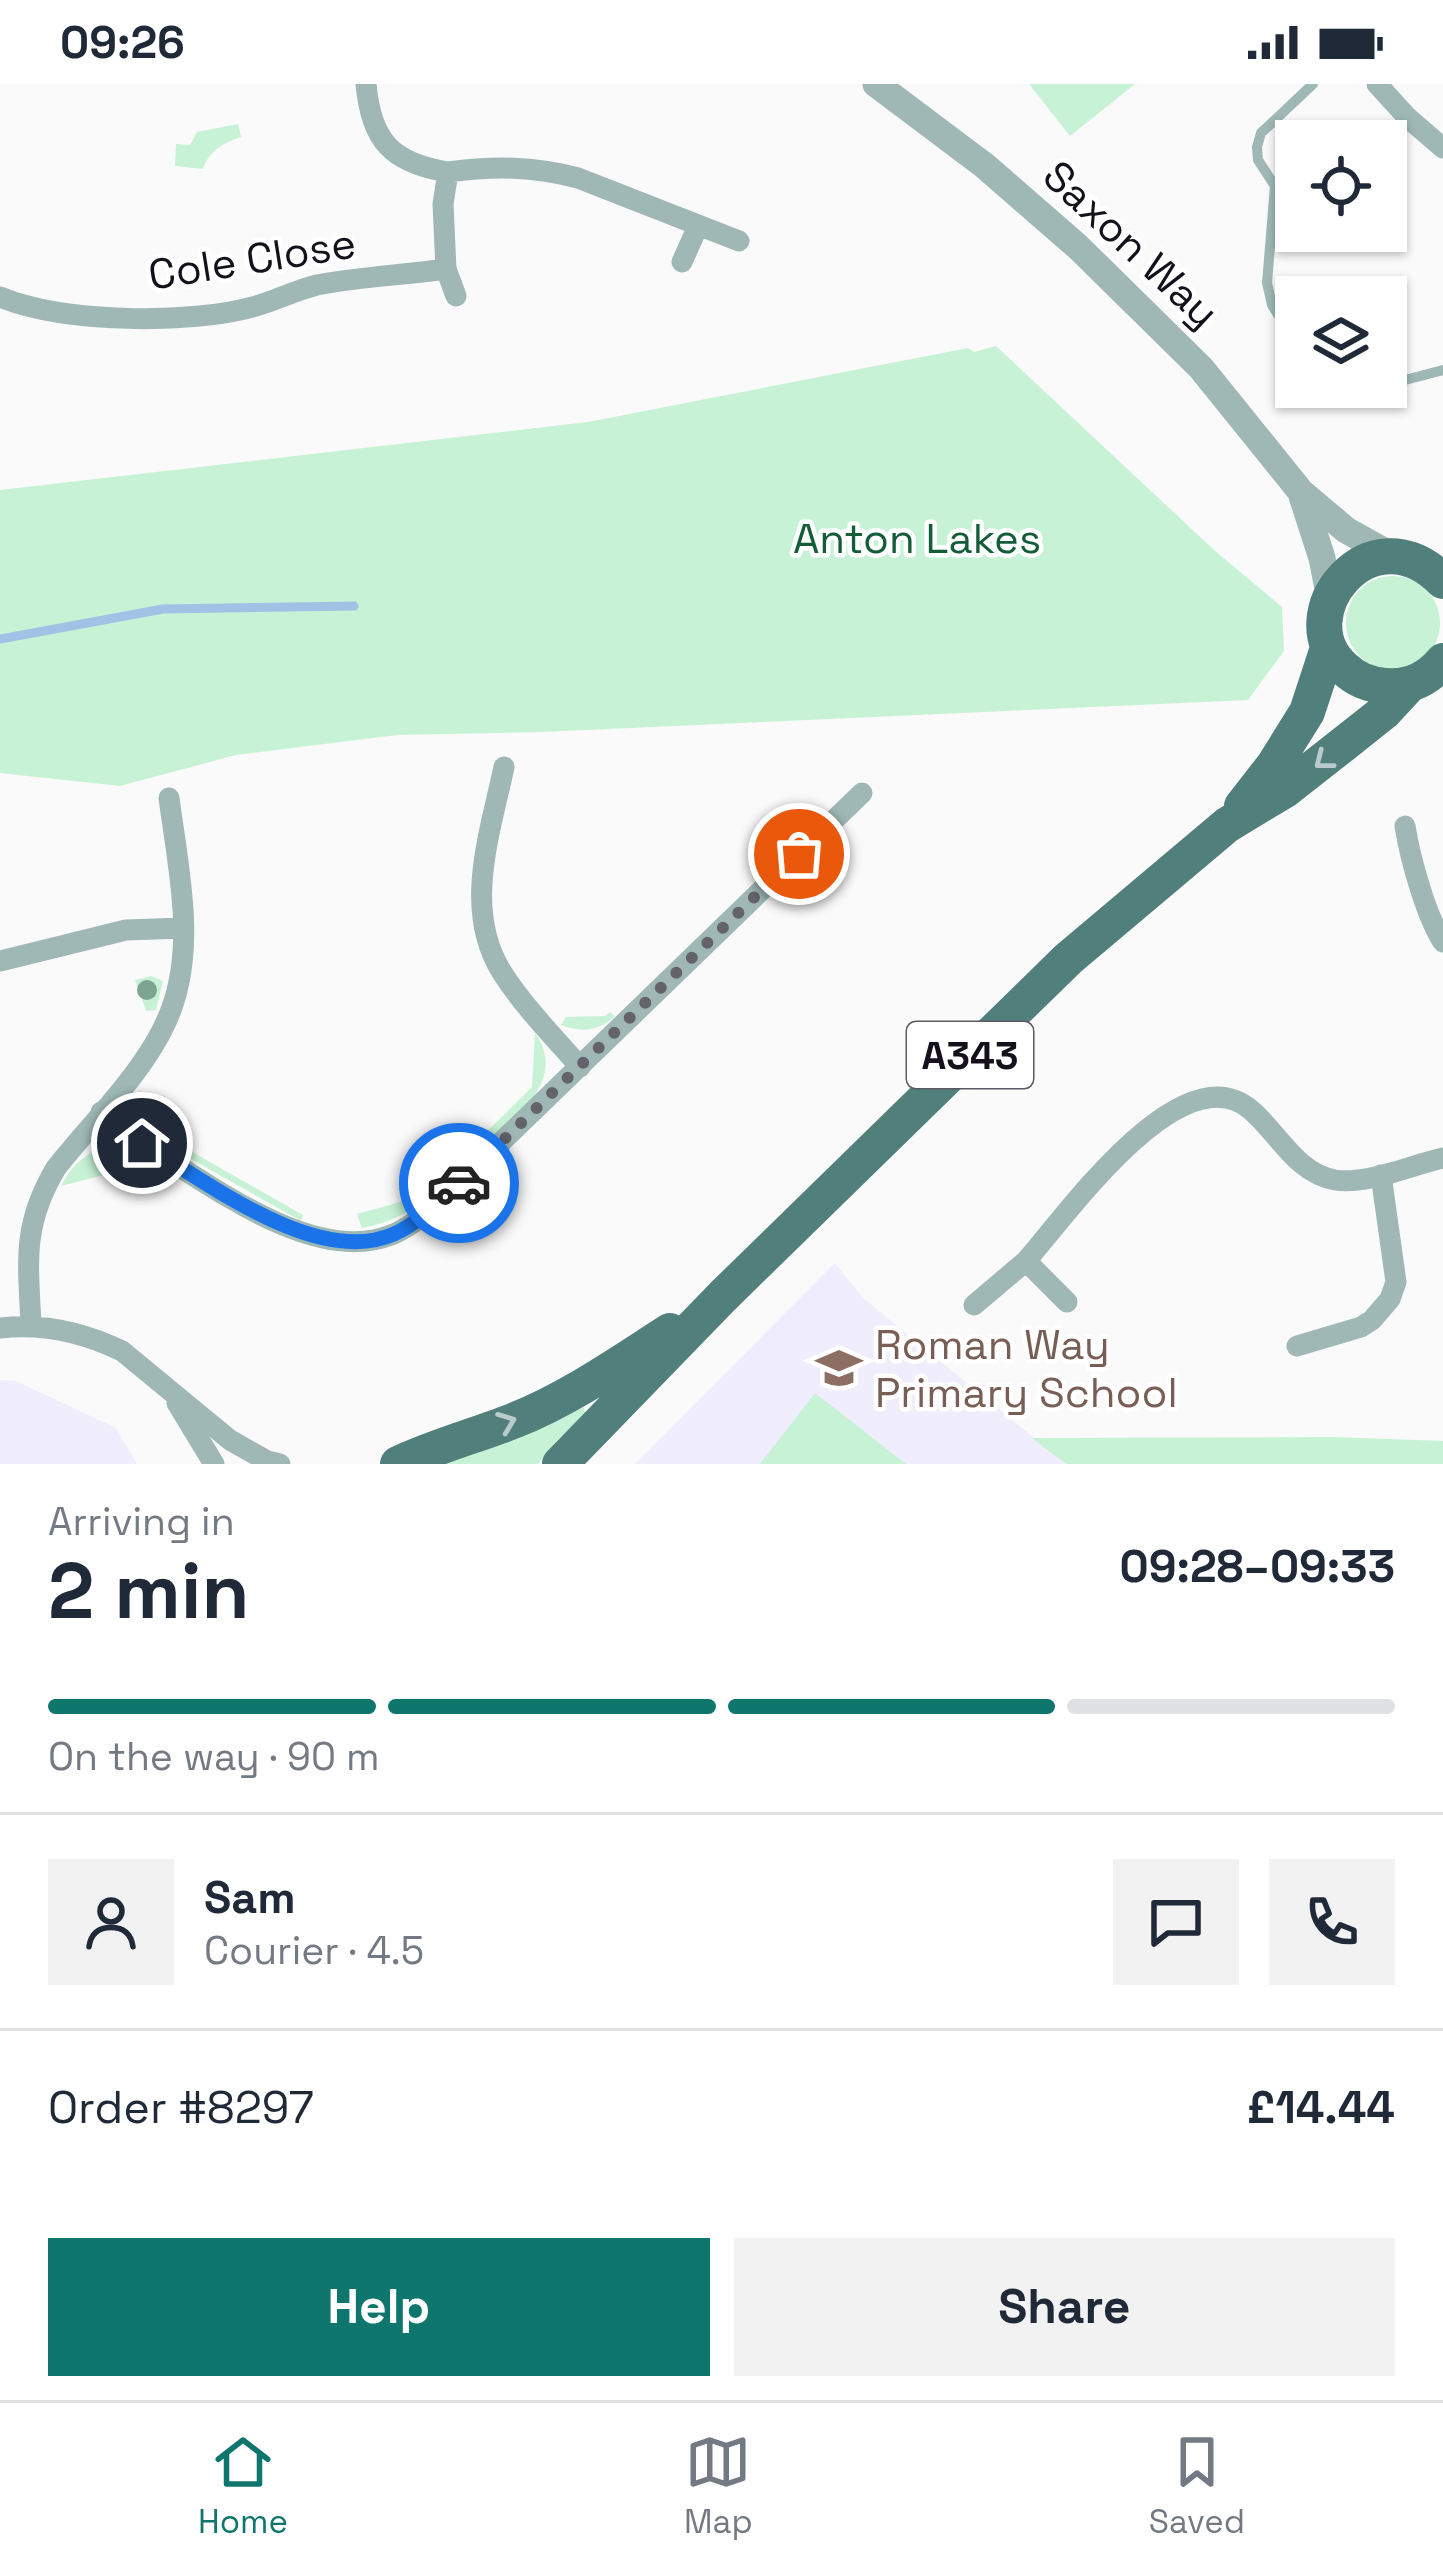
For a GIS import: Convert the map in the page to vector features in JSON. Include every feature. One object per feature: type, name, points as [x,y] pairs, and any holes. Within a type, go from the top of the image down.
[{"type":"main road","points":[[1330,599],[1354,569],[1423,565]]},
{"type":"main road","name":"A343","points":[[1227,825],[1274,765],[1307,712],[1328,648],[1324,626],[1330,599]]},
{"type":"main road","points":[[1328,648],[1338,664],[1368,684],[1410,684]]},
{"type":"main road","name":"A343","points":[[560,1464],[1068,958],[1227,825],[1300,778],[1443,661]]},
{"type":"main road","name":"A343","points":[[398,1464],[567,1395],[723,1297]]},
{"type":"street","points":[[367,84],[369,112],[382,140],[410,161],[448,172],[505,166],[553,171],[739,241]]},
{"type":"street","name":"Saxon Way","points":[[876,84],[985,166],[1078,247],[1201,368],[1301,492],[1346,530],[1423,565]]},
{"type":"street","points":[[1377,84],[1443,148]]},
{"type":"street","points":[[448,172],[443,204],[446,268],[457,296]]},
{"type":"street","points":[[682,262],[698,226]]},
{"type":"street","name":"Cole Close","points":[[0,297],[56,313],[186,316],[256,306],[312,286],[446,268]]},
{"type":"street","name":"Saxon Way","points":[[1301,492],[1330,599]]},
{"type":"street","points":[[504,767],[483,870],[483,922],[502,973],[580,1067]]},
{"type":"street","points":[[101,1112],[142,1143],[290,1229],[330,1241],[391,1235],[431,1210],[862,793]]},
{"type":"street","points":[[31,1324],[28,1252],[35,1207],[56,1168],[150,1048],[169,1015],[180,974],[183,928],[169,798]]},
{"type":"street","points":[[1406,826],[1428,912],[1443,942]]},
{"type":"street","points":[[0,961],[126,930],[183,928]]},
{"type":"street","points":[[974,1305],[1026,1261],[1127,1148],[1174,1111],[1208,1098],[1235,1099],[1248,1107],[1313,1172],[1336,1180],[1363,1179],[1443,1158]]},
{"type":"street","points":[[1297,1346],[1361,1328],[1390,1299],[1396,1282],[1381,1175]]},
{"type":"street","points":[[1026,1261],[1067,1302]]},
{"type":"street","points":[[0,1328],[31,1324],[122,1351],[247,1451],[280,1464]]},
{"type":"street","points":[[166,1388],[214,1464]]},
{"type":"lane","points":[[1275,310],[1268,284],[1275,186],[1258,160],[1257,147],[1262,133],[1313,84]]},
{"type":"lane","points":[[1407,379],[1443,370]]},
{"type":"shaded area","name":"Roman Way Primary School","points":[[835,1263],[863,1298],[1066,1464],[635,1464]]},
{"type":"shaded area","points":[[0,1380],[16,1381],[116,1428],[137,1464],[0,1464]]},
{"type":"green space","points":[[1029,84],[1135,84],[1070,136]]},
{"type":"green space","points":[[238,124],[241,137],[217,149],[203,169],[175,166],[176,144],[190,145],[197,132]]},
{"type":"green space","name":"Anton Lakes","points":[[996,346],[1214,550],[1282,607],[1284,651],[1248,700],[397,735],[236,755],[120,786],[0,773],[0,490],[588,422]]},
{"type":"green space","points":[[1393,576],[1426,590],[1440,623],[1426,656],[1393,670],[1360,656],[1346,623],[1360,590]]},
{"type":"green space","points":[[151,976],[163,981],[156,1010],[146,1011],[135,980]]},
{"type":"green space","points":[[610,1012],[615,1016],[596,1028],[561,1025],[566,1017]]},
{"type":"green space","points":[[535,1033],[544,1052],[545,1071],[539,1088],[513,1121],[466,1161],[461,1157],[532,1087]]},
{"type":"green space","points":[[139,1091],[165,1096],[180,1145],[177,1150],[147,1127]]},
{"type":"green space","points":[[106,1147],[123,1148],[151,1163],[61,1186],[79,1162]]},
{"type":"green space","points":[[187,1149],[303,1215],[301,1221],[184,1155]]},
{"type":"green space","points":[[429,1188],[434,1193],[409,1211],[362,1228],[357,1214],[415,1198]]},
{"type":"green space","points":[[815,1393],[906,1464],[760,1464]]},
{"type":"green space","points":[[584,1407],[585,1413],[538,1464],[430,1464],[558,1420]]},
{"type":"green space","points":[[1032,1438],[1443,1441],[1443,1464],[1066,1464]]},
{"type":"waterway","points":[[0,639],[163,609],[354,606]]},
{"type":"way so far","points":[[459,1183],[799,854]]},
{"type":"place","name":"Roman Way Primary School","points":[[839,1368]]},
{"type":"route","points":[[142,1143],[261,1214],[330,1241],[391,1235],[431,1210],[459,1183]]}]
